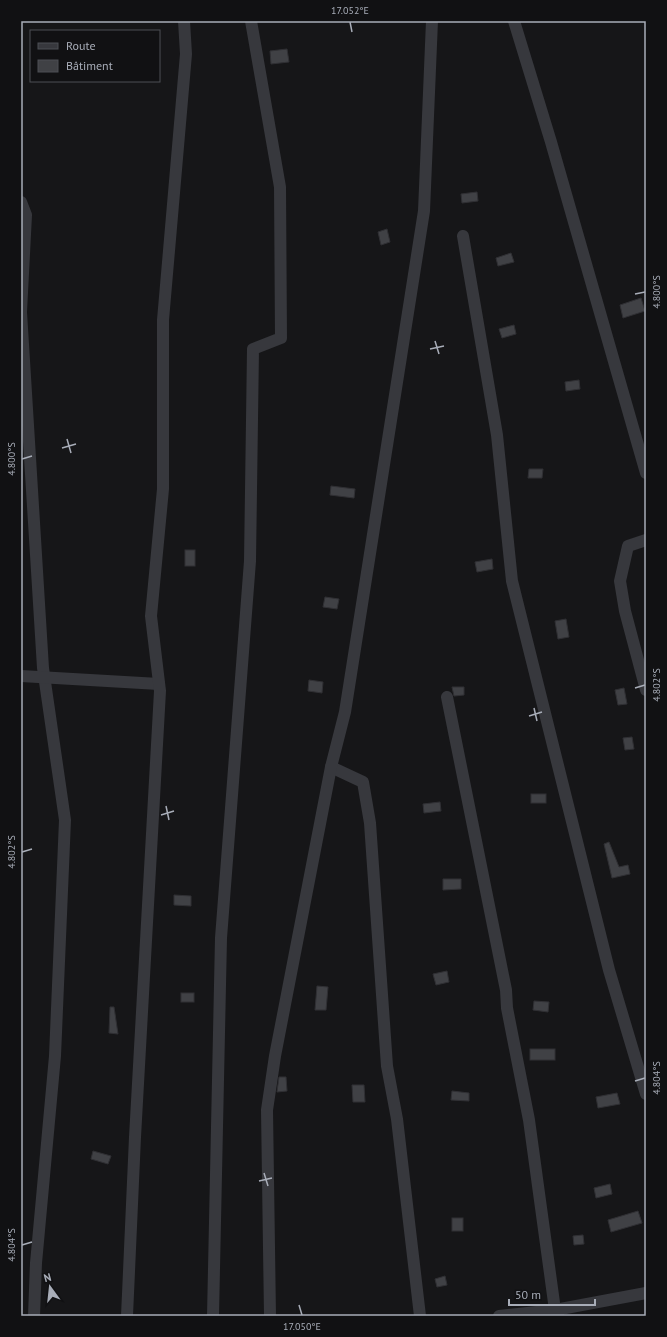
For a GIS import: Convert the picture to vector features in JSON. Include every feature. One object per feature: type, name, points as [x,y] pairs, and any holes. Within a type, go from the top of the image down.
[{"type":"street","points":[[127,1316],[134,1137],[159,684],[151,616],[163,489],[163,320],[186,54],[184,21]]},
{"type":"street","points":[[213,1316],[221,938],[250,561],[253,349],[281,338],[280,186],[251,21]]},
{"type":"street","points":[[270,1316],[267,1110],[274,1056],[331,767],[345,712],[424,211],[432,21]]},
{"type":"street","points":[[514,21],[555,157],[646,473]]},
{"type":"street","points":[[21,202],[26,215],[21,312],[27,505],[44,677],[65,820],[56,1056],[36,1263],[34,1316]]},
{"type":"street","points":[[463,236],[497,435],[512,581],[609,970],[646,1094]]},
{"type":"street","points":[[646,540],[628,546],[620,581],[625,611],[646,690]]},
{"type":"street","points":[[21,676],[159,684]]},
{"type":"street","points":[[447,697],[506,990],[507,1008],[529,1120],[556,1313]]},
{"type":"street","points":[[331,767],[363,782],[370,823],[387,1066],[397,1119],[420,1316]]},
{"type":"street","points":[[499,1316],[556,1313],[646,1294]]},
{"type":"building","points":[[287,49],[289,62],[271,64],[270,51]]},
{"type":"building","points":[[477,192],[478,201],[462,203],[461,194]]},
{"type":"building","points":[[387,229],[390,242],[381,245],[378,232]]},
{"type":"building","points":[[511,253],[514,262],[498,266],[496,258]]},
{"type":"building","points":[[641,298],[645,311],[623,318],[620,305]]},
{"type":"building","points":[[514,325],[516,334],[502,338],[499,329]]},
{"type":"building","points":[[579,380],[580,389],[566,391],[565,382]]},
{"type":"building","points":[[529,469],[543,469],[542,478],[528,478]]},
{"type":"building","points":[[331,486],[355,489],[354,498],[330,495]]},
{"type":"building","points":[[185,550],[195,550],[195,566],[185,566]]},
{"type":"building","points":[[492,559],[493,569],[477,572],[475,562]]},
{"type":"building","points":[[325,597],[339,599],[337,609],[323,607]]},
{"type":"building","points":[[566,619],[569,637],[558,639],[555,621]]},
{"type":"building","points":[[309,680],[323,682],[322,693],[308,691]]},
{"type":"building","points":[[452,687],[464,687],[464,695],[454,696]]},
{"type":"building","points":[[624,688],[627,704],[618,705],[615,690]]},
{"type":"building","points":[[632,737],[634,749],[625,750],[623,738]]},
{"type":"building","points":[[531,794],[546,794],[546,803],[531,803]]},
{"type":"building","points":[[440,802],[441,811],[424,813],[423,804]]},
{"type":"building","points":[[609,842],[619,867],[628,865],[630,874],[612,878],[604,844]]},
{"type":"building","points":[[443,879],[461,879],[461,889],[443,890]]},
{"type":"building","points":[[174,895],[191,896],[191,906],[174,905]]},
{"type":"building","points":[[447,971],[449,982],[436,985],[433,974]]},
{"type":"building","points":[[317,986],[328,987],[326,1010],[315,1010]]},
{"type":"building","points":[[181,993],[194,993],[194,1002],[181,1002]]},
{"type":"building","points":[[534,1001],[549,1002],[548,1012],[533,1010]]},
{"type":"building","points":[[110,1007],[114,1007],[118,1034],[109,1033]]},
{"type":"building","points":[[530,1049],[555,1049],[555,1060],[530,1060]]},
{"type":"building","points":[[279,1077],[286,1077],[287,1091],[277,1092]]},
{"type":"building","points":[[352,1085],[364,1085],[365,1102],[353,1102]]},
{"type":"building","points":[[452,1091],[469,1093],[469,1101],[451,1100]]},
{"type":"building","points":[[617,1093],[620,1104],[598,1108],[596,1097]]},
{"type":"building","points":[[93,1151],[111,1156],[108,1164],[91,1159]]},
{"type":"building","points":[[610,1184],[612,1194],[596,1198],[594,1188]]},
{"type":"building","points":[[638,1211],[642,1223],[611,1232],[608,1220]]},
{"type":"building","points":[[452,1218],[463,1218],[463,1231],[452,1231]]},
{"type":"building","points":[[583,1235],[584,1244],[574,1245],[573,1236]]},
{"type":"building","points":[[445,1276],[447,1285],[437,1287],[435,1279]]}]
